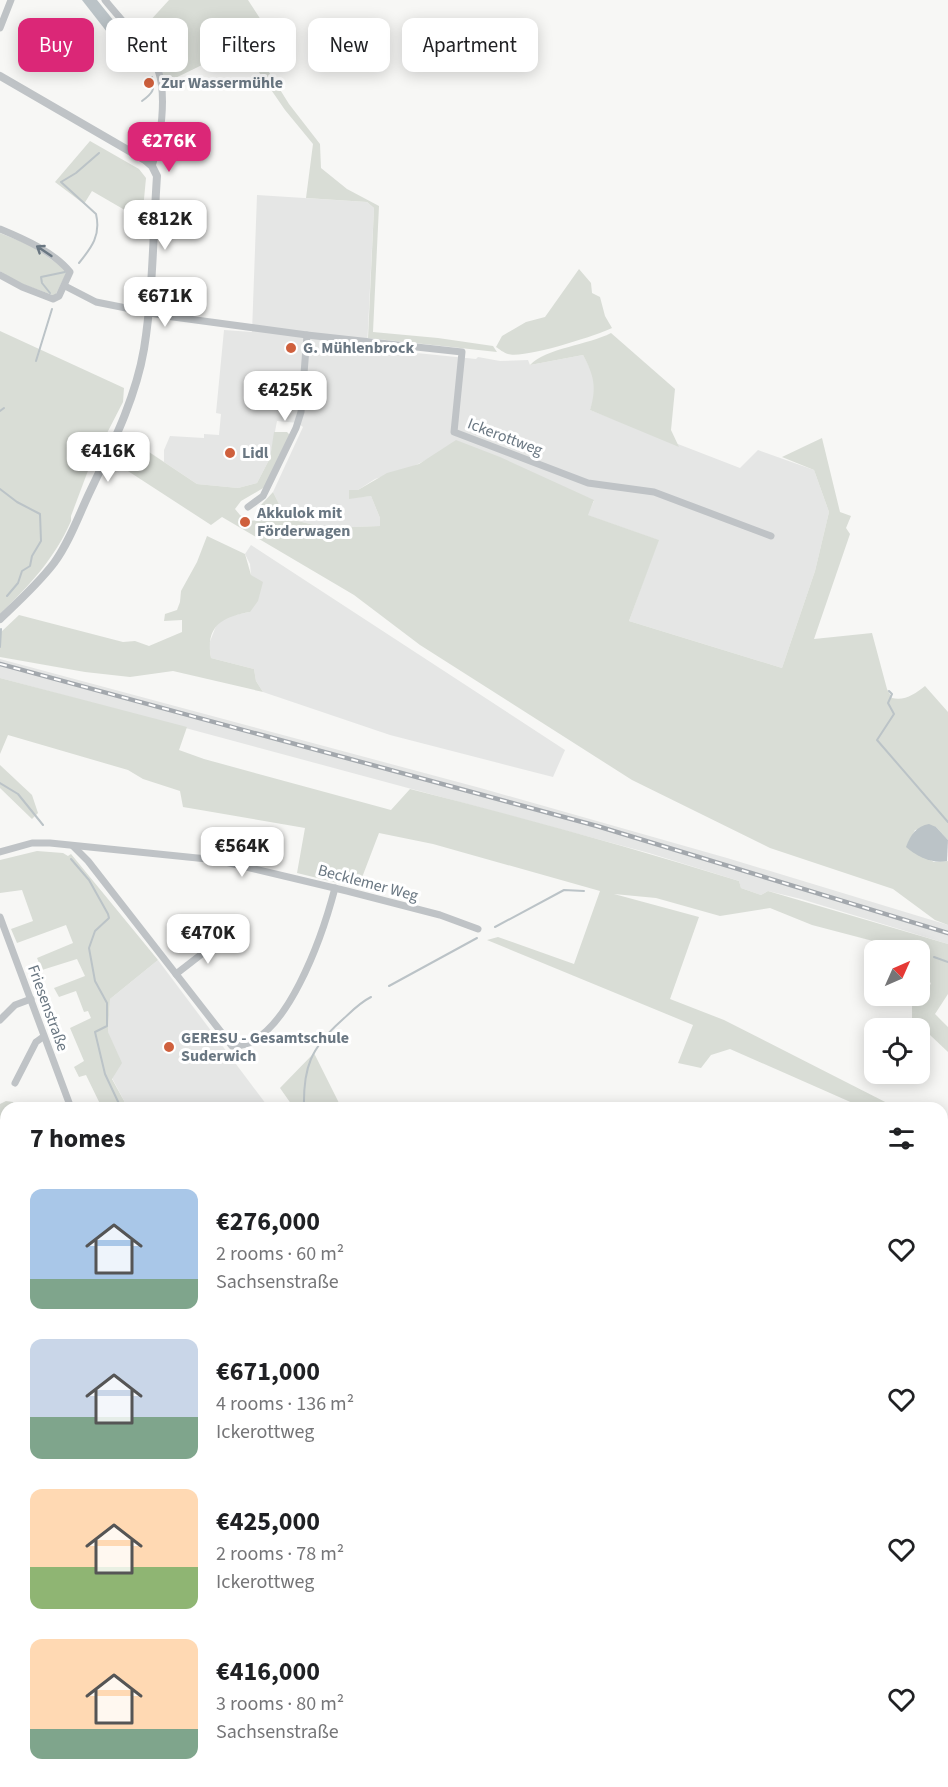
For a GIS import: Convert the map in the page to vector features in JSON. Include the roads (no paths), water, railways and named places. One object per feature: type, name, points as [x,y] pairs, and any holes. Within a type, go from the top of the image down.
[{"type":"street","points":[[0,28],[11,0]]},
{"type":"street","points":[[105,0],[152,59],[162,84],[159,147],[152,166]]},
{"type":"street","points":[[0,76],[152,166],[157,176],[148,312],[144,351],[136,383],[119,428],[66,543],[55,562],[30,591],[0,619]]},
{"type":"street","points":[[0,229],[36,246],[66,266],[70,272],[59,296],[53,299],[22,287],[0,274]]},
{"type":"street","name":"Ickerottweg","points":[[65,286],[96,302],[148,312],[307,335],[462,352],[454,432],[588,483],[654,492],[771,536]]},
{"type":"street","points":[[248,507],[263,496],[296,428],[301,412],[307,335]]},
{"type":"street","name":"Becklemer Weg","points":[[0,852],[32,843],[161,853],[217,860],[440,915],[478,929]]},
{"type":"street","points":[[73,846],[88,861],[232,1046],[247,1045],[257,1040],[273,1023],[297,990],[324,930],[335,888]]},
{"type":"street","name":"Friesenstraße","points":[[0,917],[69,1102]]},
{"type":"street","points":[[176,974],[225,936]]},
{"type":"street","points":[[0,1020],[15,1005],[31,999]]},
{"type":"street","points":[[15,1083],[36,1042],[43,1037]]},
{"type":"waterway","points":[[142,101],[152,91],[152,77]]},
{"type":"waterway","points":[[79,263],[88,252],[96,235],[96,214],[61,182],[76,173],[99,153]]},
{"type":"waterway","points":[[50,293],[42,283],[41,277],[65,272]]},
{"type":"waterway","points":[[36,361],[52,309]]},
{"type":"waterway","points":[[0,411],[4,408]]},
{"type":"waterway","points":[[0,489],[17,502],[40,514],[41,541],[32,556],[30,566],[22,571],[18,583],[7,596]]},
{"type":"waterway","points":[[0,647],[1,629]]},
{"type":"waterway","points":[[889,691],[892,694],[888,703],[894,714],[877,740],[948,822]]},
{"type":"waterway","points":[[0,783],[18,794],[43,825]]},
{"type":"waterway","points":[[71,859],[89,880],[109,918],[95,931],[89,948],[95,981],[107,1003],[107,1026],[95,1032],[105,1074],[118,1102]]},
{"type":"waterway","points":[[495,927],[564,890],[584,891]]},
{"type":"waterway","points":[[389,986],[477,938]]},
{"type":"waterway","points":[[934,957],[948,962]]},
{"type":"waterway","points":[[304,1102],[307,1070],[322,1040],[359,1005],[371,997]]},
{"type":"railway","points":[[0,664],[597,826],[948,933]]},
{"type":"place","name":"Zur Wassermühle","points":[[149,83]]},
{"type":"place","name":"G. Mühlenbrock","points":[[291,348]]},
{"type":"place","name":"Lidl","points":[[230,453]]},
{"type":"place","name":"Akkulok mit Förderwagen","points":[[245,522]]},
{"type":"place","name":"GERESU - Gesamtschule Suderwich","points":[[169,1047]]}]
